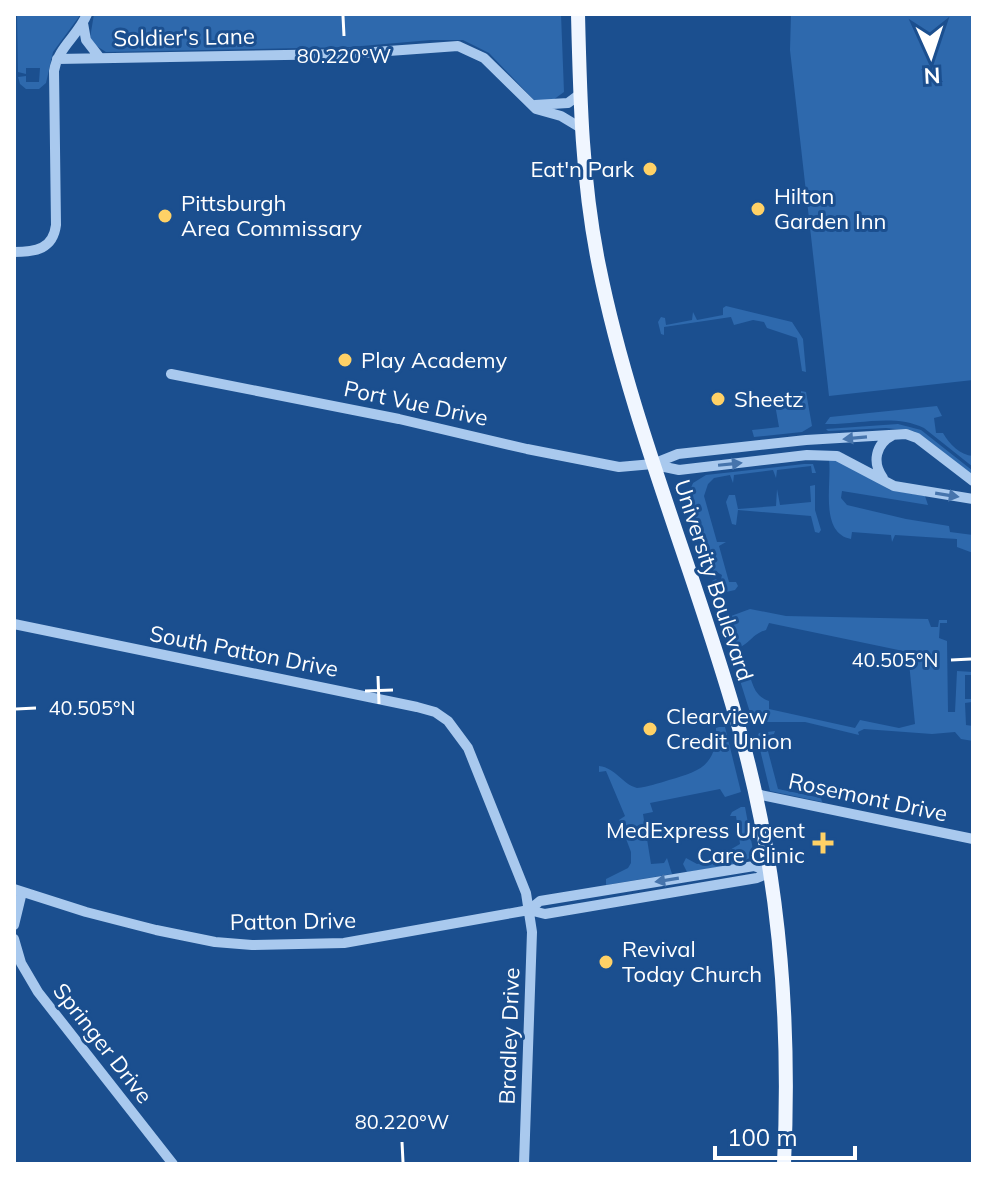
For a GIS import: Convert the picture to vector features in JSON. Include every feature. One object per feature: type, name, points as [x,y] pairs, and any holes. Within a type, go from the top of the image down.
[{"type":"main road","name":"University Boulevard","points":[[578,14],[581,128],[588,198],[603,285],[621,361],[720,663],[756,794],[771,872],[785,1015],[787,1079],[784,1164]]},
{"type":"street","points":[[85,18],[86,40],[100,58]]},
{"type":"street","points":[[14,252],[32,252],[45,247],[55,230],[53,79],[57,59],[85,18]]},
{"type":"street","name":"Soldier's Lane","points":[[57,59],[347,54],[458,46],[484,58],[536,109],[561,116],[581,128]]},
{"type":"street","points":[[529,103],[546,106],[568,103],[580,94]]},
{"type":"street","name":"Port Vue Drive","points":[[171,374],[399,419],[611,466],[631,468],[653,464]]},
{"type":"street","points":[[653,464],[678,454],[806,440],[906,434],[917,438],[973,481]]},
{"type":"street","points":[[885,481],[877,469],[876,458],[882,443],[895,435]]},
{"type":"street","points":[[653,464],[679,470],[807,455],[837,456],[901,488],[973,499]]},
{"type":"street","name":"South Patton Drive","points":[[14,624],[435,712],[448,721],[468,748],[526,893],[529,910]]},
{"type":"street","name":"Rosemont Drive","points":[[756,794],[973,839]]},
{"type":"street","name":"Patton Drive","points":[[18,890],[86,912],[215,942],[252,945],[344,943],[529,910],[540,901],[754,866],[771,872]]},
{"type":"street","points":[[14,925],[18,890]]},
{"type":"street","name":"Bradley Drive","points":[[524,1164],[532,932],[529,910]]},
{"type":"street","name":"Springer Drive","points":[[14,939],[21,963],[38,992],[173,1164]]},
{"type":"shaded area","points":[[17,14],[81,14],[53,52],[46,83],[39,89],[26,89],[20,84],[18,77],[26,76],[26,82],[39,82],[40,68],[26,68],[26,74],[18,72]]},
{"type":"shaded area","points":[[94,14],[561,14],[564,92],[553,100],[534,100],[489,53],[463,40],[350,47],[106,52],[90,38]]},
{"type":"shaded area","points":[[791,14],[973,14],[973,380],[829,396],[790,50]]},
{"type":"shaded area","points":[[726,306],[792,322],[803,339],[806,372],[802,371],[797,338],[767,328],[764,322],[753,320],[734,325],[731,317],[664,327],[664,335],[661,334],[658,322],[661,317],[665,318],[666,325],[692,320],[693,312],[697,320],[723,315]]},
{"type":"shaded area","points":[[801,391],[806,392],[812,426],[802,432],[754,437],[752,430],[779,427],[774,399],[787,396],[789,402],[801,400]]},
{"type":"shaded area","points":[[937,406],[942,416],[934,418],[936,433],[943,433],[955,448],[973,456],[973,467],[924,428],[912,424],[888,420],[825,424],[830,417]]},
{"type":"shaded area","points":[[898,424],[921,430],[973,471],[973,476],[914,431],[826,429]]},
{"type":"shaded area","points":[[829,460],[843,461],[890,490],[925,496],[928,505],[842,491],[841,498],[847,505],[949,526],[950,532],[973,535],[973,553],[957,547],[957,539],[895,535],[892,542],[891,535],[852,532],[851,539],[841,535],[834,527],[829,506]]},
{"type":"shaded area","points":[[813,464],[816,473],[812,473],[811,466],[777,470],[776,478],[773,470],[734,475],[733,483],[730,475],[714,478],[708,484],[704,496],[717,542],[726,542],[719,546],[729,582],[736,582],[738,586],[735,590],[717,594],[712,581],[716,579],[720,584],[722,575],[715,571],[712,578],[686,500],[693,483],[706,475]]},
{"type":"shaded area","points":[[815,485],[819,533],[815,532],[811,516],[738,510],[736,525],[732,524],[726,502],[729,495],[735,495],[738,509],[776,506],[777,489],[780,505],[811,502],[810,486]]},
{"type":"shaded area","points":[[750,609],[786,616],[928,619],[931,627],[938,627],[939,620],[947,620],[947,623],[940,623],[939,638],[947,641],[948,712],[955,712],[957,671],[973,672],[972,675],[965,675],[965,699],[973,699],[965,703],[966,725],[973,726],[973,741],[961,739],[955,732],[932,734],[864,729],[858,732],[859,735],[805,722],[753,722],[737,671],[740,665],[748,673],[757,693],[769,701],[769,709],[855,728],[860,720],[899,728],[915,724],[908,652],[769,623],[766,630],[742,647],[732,649],[721,623],[721,613],[723,619]]},
{"type":"shaded area","points":[[725,727],[741,792],[725,797],[720,789],[650,803],[653,812],[643,814],[651,864],[664,863],[667,858],[672,874],[606,885],[606,879],[628,868],[631,852],[619,820],[625,816],[606,771],[599,772],[599,766],[637,788],[680,777],[698,769],[710,758],[716,728]]},
{"type":"shaded area","points":[[775,731],[764,736],[778,789],[821,798],[822,802],[770,791],[757,737],[759,733]]},
{"type":"shaded area","points":[[745,807],[753,850],[750,858],[732,865],[687,872],[683,864],[686,858],[697,864],[731,857],[728,851],[740,844],[736,816],[730,816]]},
{"type":"place","name":"Eat'n Park","points":[[650,169]]},
{"type":"place","name":"Hilton Garden Inn","points":[[758,209]]},
{"type":"place","name":"Pittsburgh Area Commissary","points":[[165,216]]},
{"type":"place","name":"Play Academy","points":[[345,360]]},
{"type":"place","name":"Sheetz","points":[[718,399]]},
{"type":"place","name":"Clearview Credit Union","points":[[650,729]]},
{"type":"place","name":"MedExpress Urgent Care Clinic","points":[[823,843]]},
{"type":"place","name":"Revival Today Church","points":[[606,962]]}]
